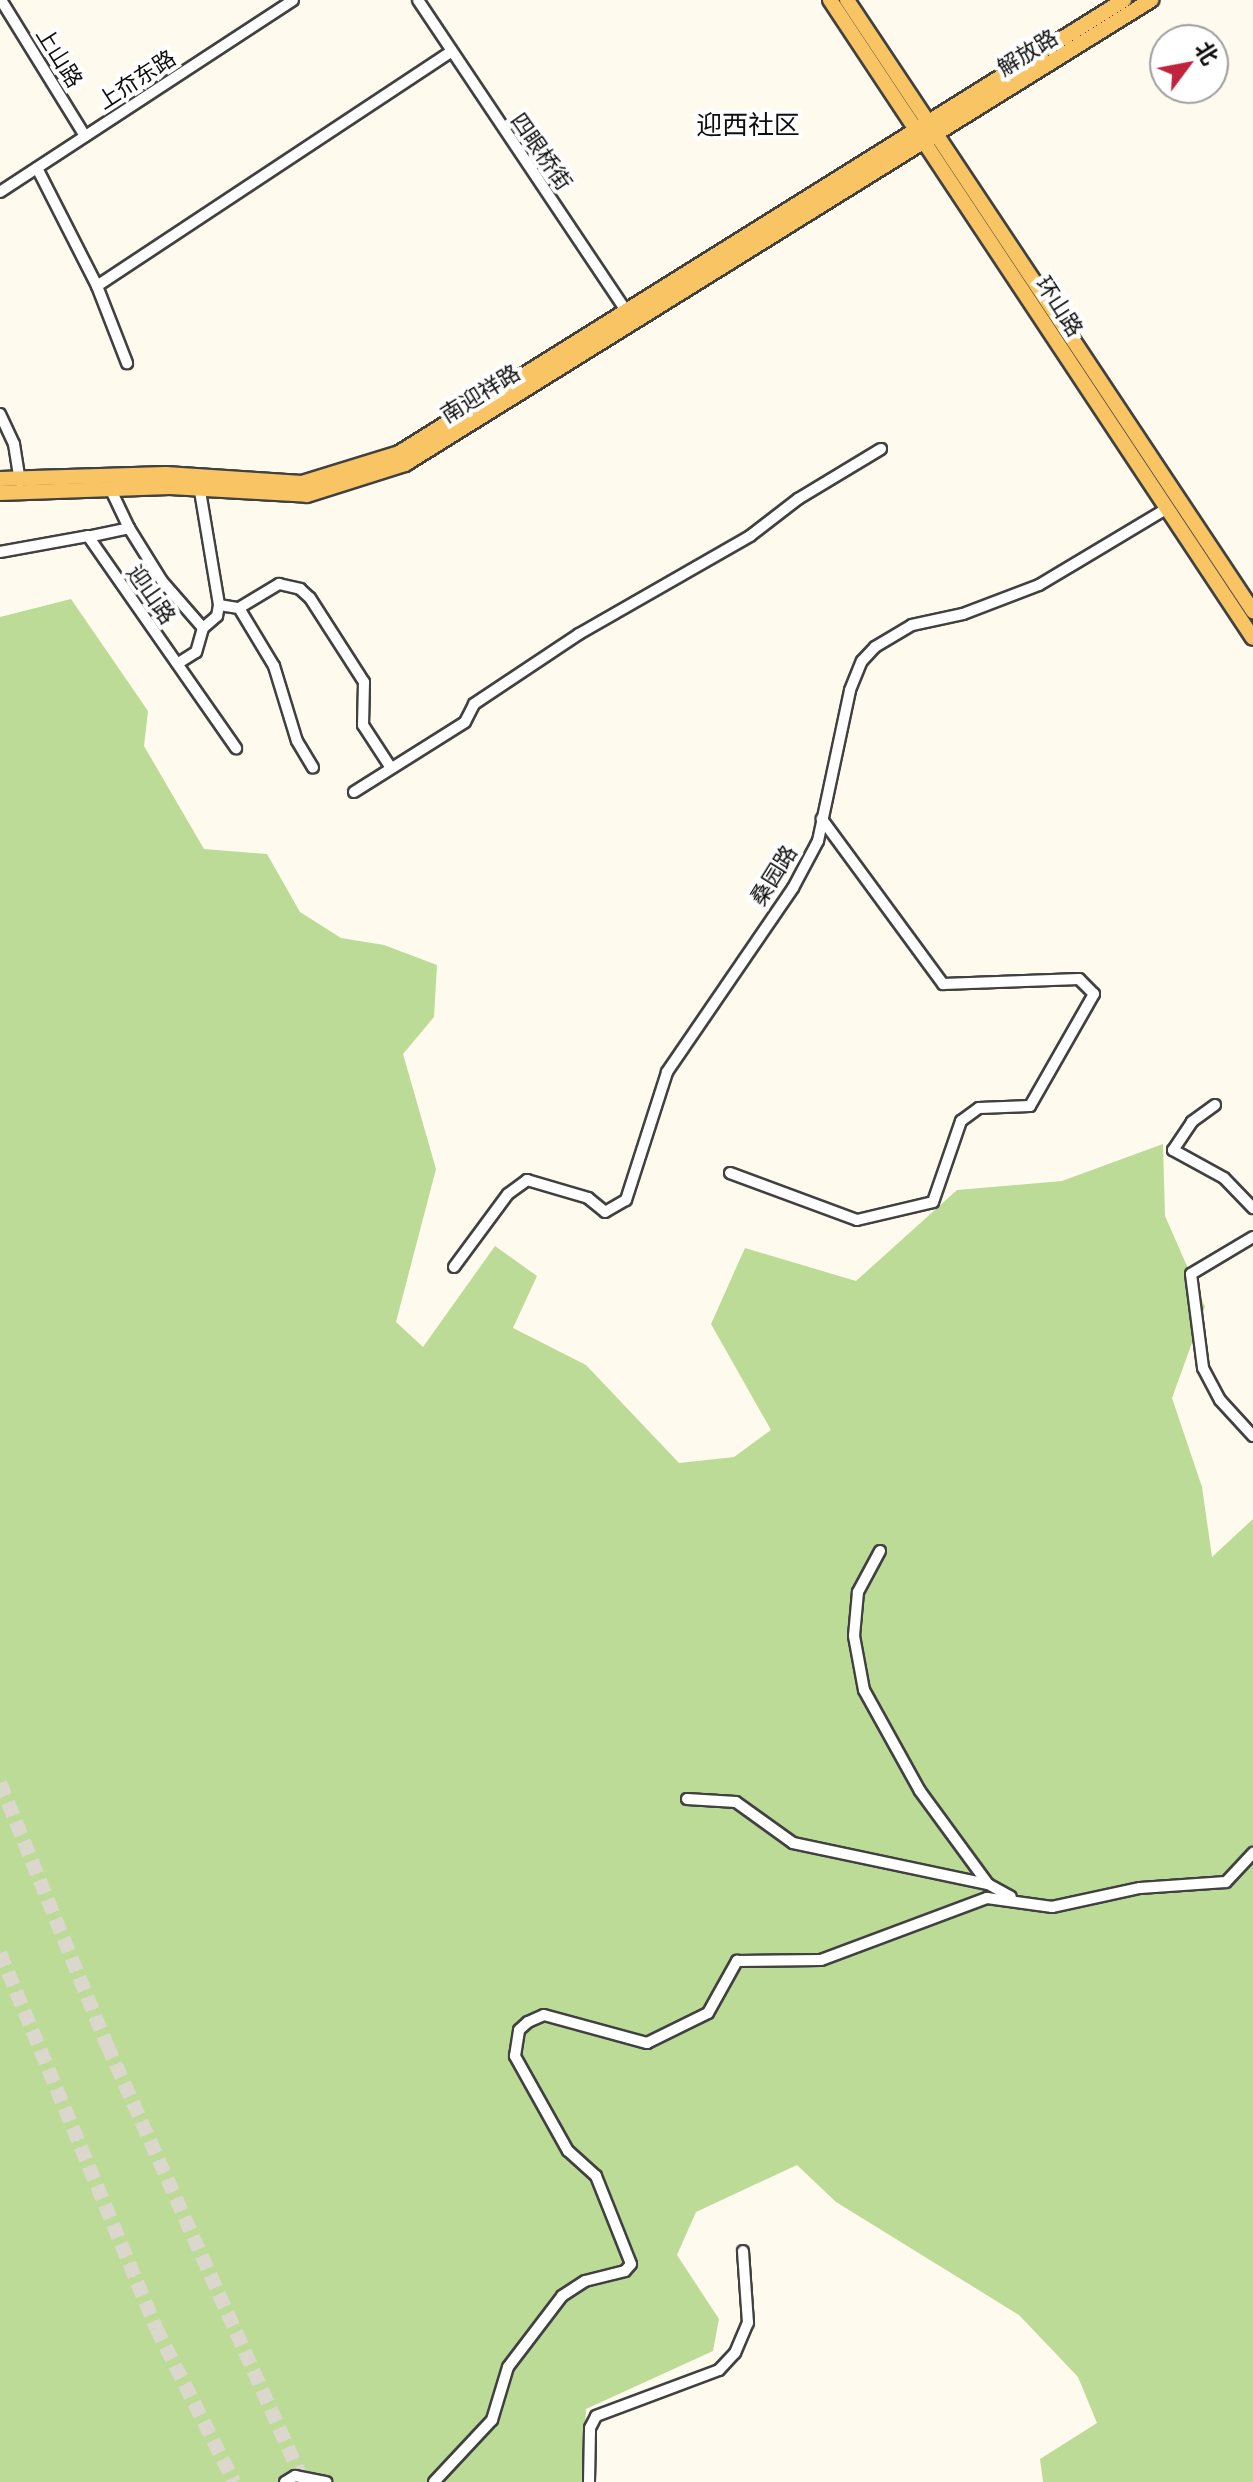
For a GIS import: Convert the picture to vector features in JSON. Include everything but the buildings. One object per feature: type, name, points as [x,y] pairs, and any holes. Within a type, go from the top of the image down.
[{"type":"main road","name":"环山路","points":[[830,0],[928,132],[1253,611]]},
{"type":"main road","name":"环山路","points":[[847,0],[1166,509],[1253,638]]},
{"type":"main road","name":"解放路","points":[[928,132],[1124,0]]},
{"type":"main road","name":"解放路","points":[[928,132],[1151,0]]},
{"type":"main road","name":"南迎祥路","points":[[0,493],[20,484],[291,483],[355,471],[422,441],[631,319],[928,132]]},
{"type":"main road","name":"南迎祥路","points":[[0,479],[20,484],[110,488],[198,482]]},
{"type":"street","name":"上山路","points":[[1,0],[85,136]]},
{"type":"street","name":"上夼东路","points":[[0,192],[293,0]]},
{"type":"street","name":"四眼桥街","points":[[418,0],[631,319]]},
{"type":"street","points":[[97,286],[451,52]]},
{"type":"street","points":[[37,168],[97,286],[127,363]]},
{"type":"street","points":[[0,414],[14,444],[20,484]]},
{"type":"street","points":[[354,792],[465,722],[474,704],[579,634],[750,536],[798,499],[881,449]]},
{"type":"street","points":[[198,482],[219,605],[217,616],[203,628]]},
{"type":"street","points":[[110,488],[129,528],[162,581],[203,628],[204,639],[196,652],[177,664]]},
{"type":"street","name":"桑园路","points":[[454,1267],[508,1194],[527,1180],[588,1198],[605,1212],[626,1200],[667,1072],[793,888],[818,841],[850,690],[862,661],[875,647],[912,625],[963,614],[1039,585],[1166,509]]},
{"type":"street","points":[[92,536],[129,528]]},
{"type":"street","name":"迎山路","points":[[0,552],[88,536],[236,748]]},
{"type":"street","points":[[219,605],[239,608],[279,584],[300,589],[310,598],[364,682],[363,725],[391,768]]},
{"type":"street","points":[[239,608],[274,666],[297,741],[313,768]]},
{"type":"street","points":[[730,1173],[857,1220],[933,1202],[961,1121],[979,1108],[1030,1106],[1094,994],[1079,979],[943,984],[822,819]]},
{"type":"street","points":[[1215,1105],[1192,1122],[1173,1150],[1232,1184],[1253,1208]]},
{"type":"street","points":[[1253,1237],[1191,1274],[1203,1368],[1220,1400],[1253,1436]]},
{"type":"street","points":[[880,1551],[858,1592],[854,1636],[864,1690],[920,1791],[988,1884]]},
{"type":"street","points":[[687,1799],[736,1802],[793,1843],[988,1884],[1013,1898]]},
{"type":"street","points":[[434,2482],[492,2420],[508,2367],[562,2296],[585,2281],[625,2271],[631,2264],[596,2176],[568,2151],[515,2056],[519,2030],[544,2015],[647,2043],[708,2013],[737,1961],[821,1960],[987,1898],[1013,1898],[1052,1907],[1140,1888],[1226,1882],[1253,1853]]},
{"type":"street","points":[[589,2482],[590,2428],[596,2416],[719,2370],[735,2353],[748,2323],[743,2251]]},
{"type":"street","points":[[285,2482],[295,2476],[326,2482]]},
{"type":"green space","points":[[71,599],[148,711],[144,746],[204,849],[267,854],[300,912],[341,938],[384,945],[437,965],[434,1017],[403,1054],[436,1169],[396,1322],[423,1347],[495,1246],[537,1276],[513,1328],[586,1365],[679,1463],[734,1457],[771,1430],[711,1324],[745,1248],[856,1281],[957,1190],[1062,1181],[1163,1144],[1165,1216],[1205,1307],[1172,1398],[1202,1487],[1212,1557],[1253,1519],[1253,2482],[1043,2482],[1040,2459],[1097,2423],[1078,2377],[1019,2315],[836,2202],[797,2165],[696,2212],[677,2255],[719,2319],[713,2351],[586,2409],[582,2482],[0,2482],[0,617]]},
{"type":"tunnel","points":[[0,1783],[107,2045],[303,2482]]},
{"type":"tunnel","points":[[0,1953],[156,2328],[234,2482]]},
{"type":"district","name":"迎西社区","points":[[748,124]]}]
